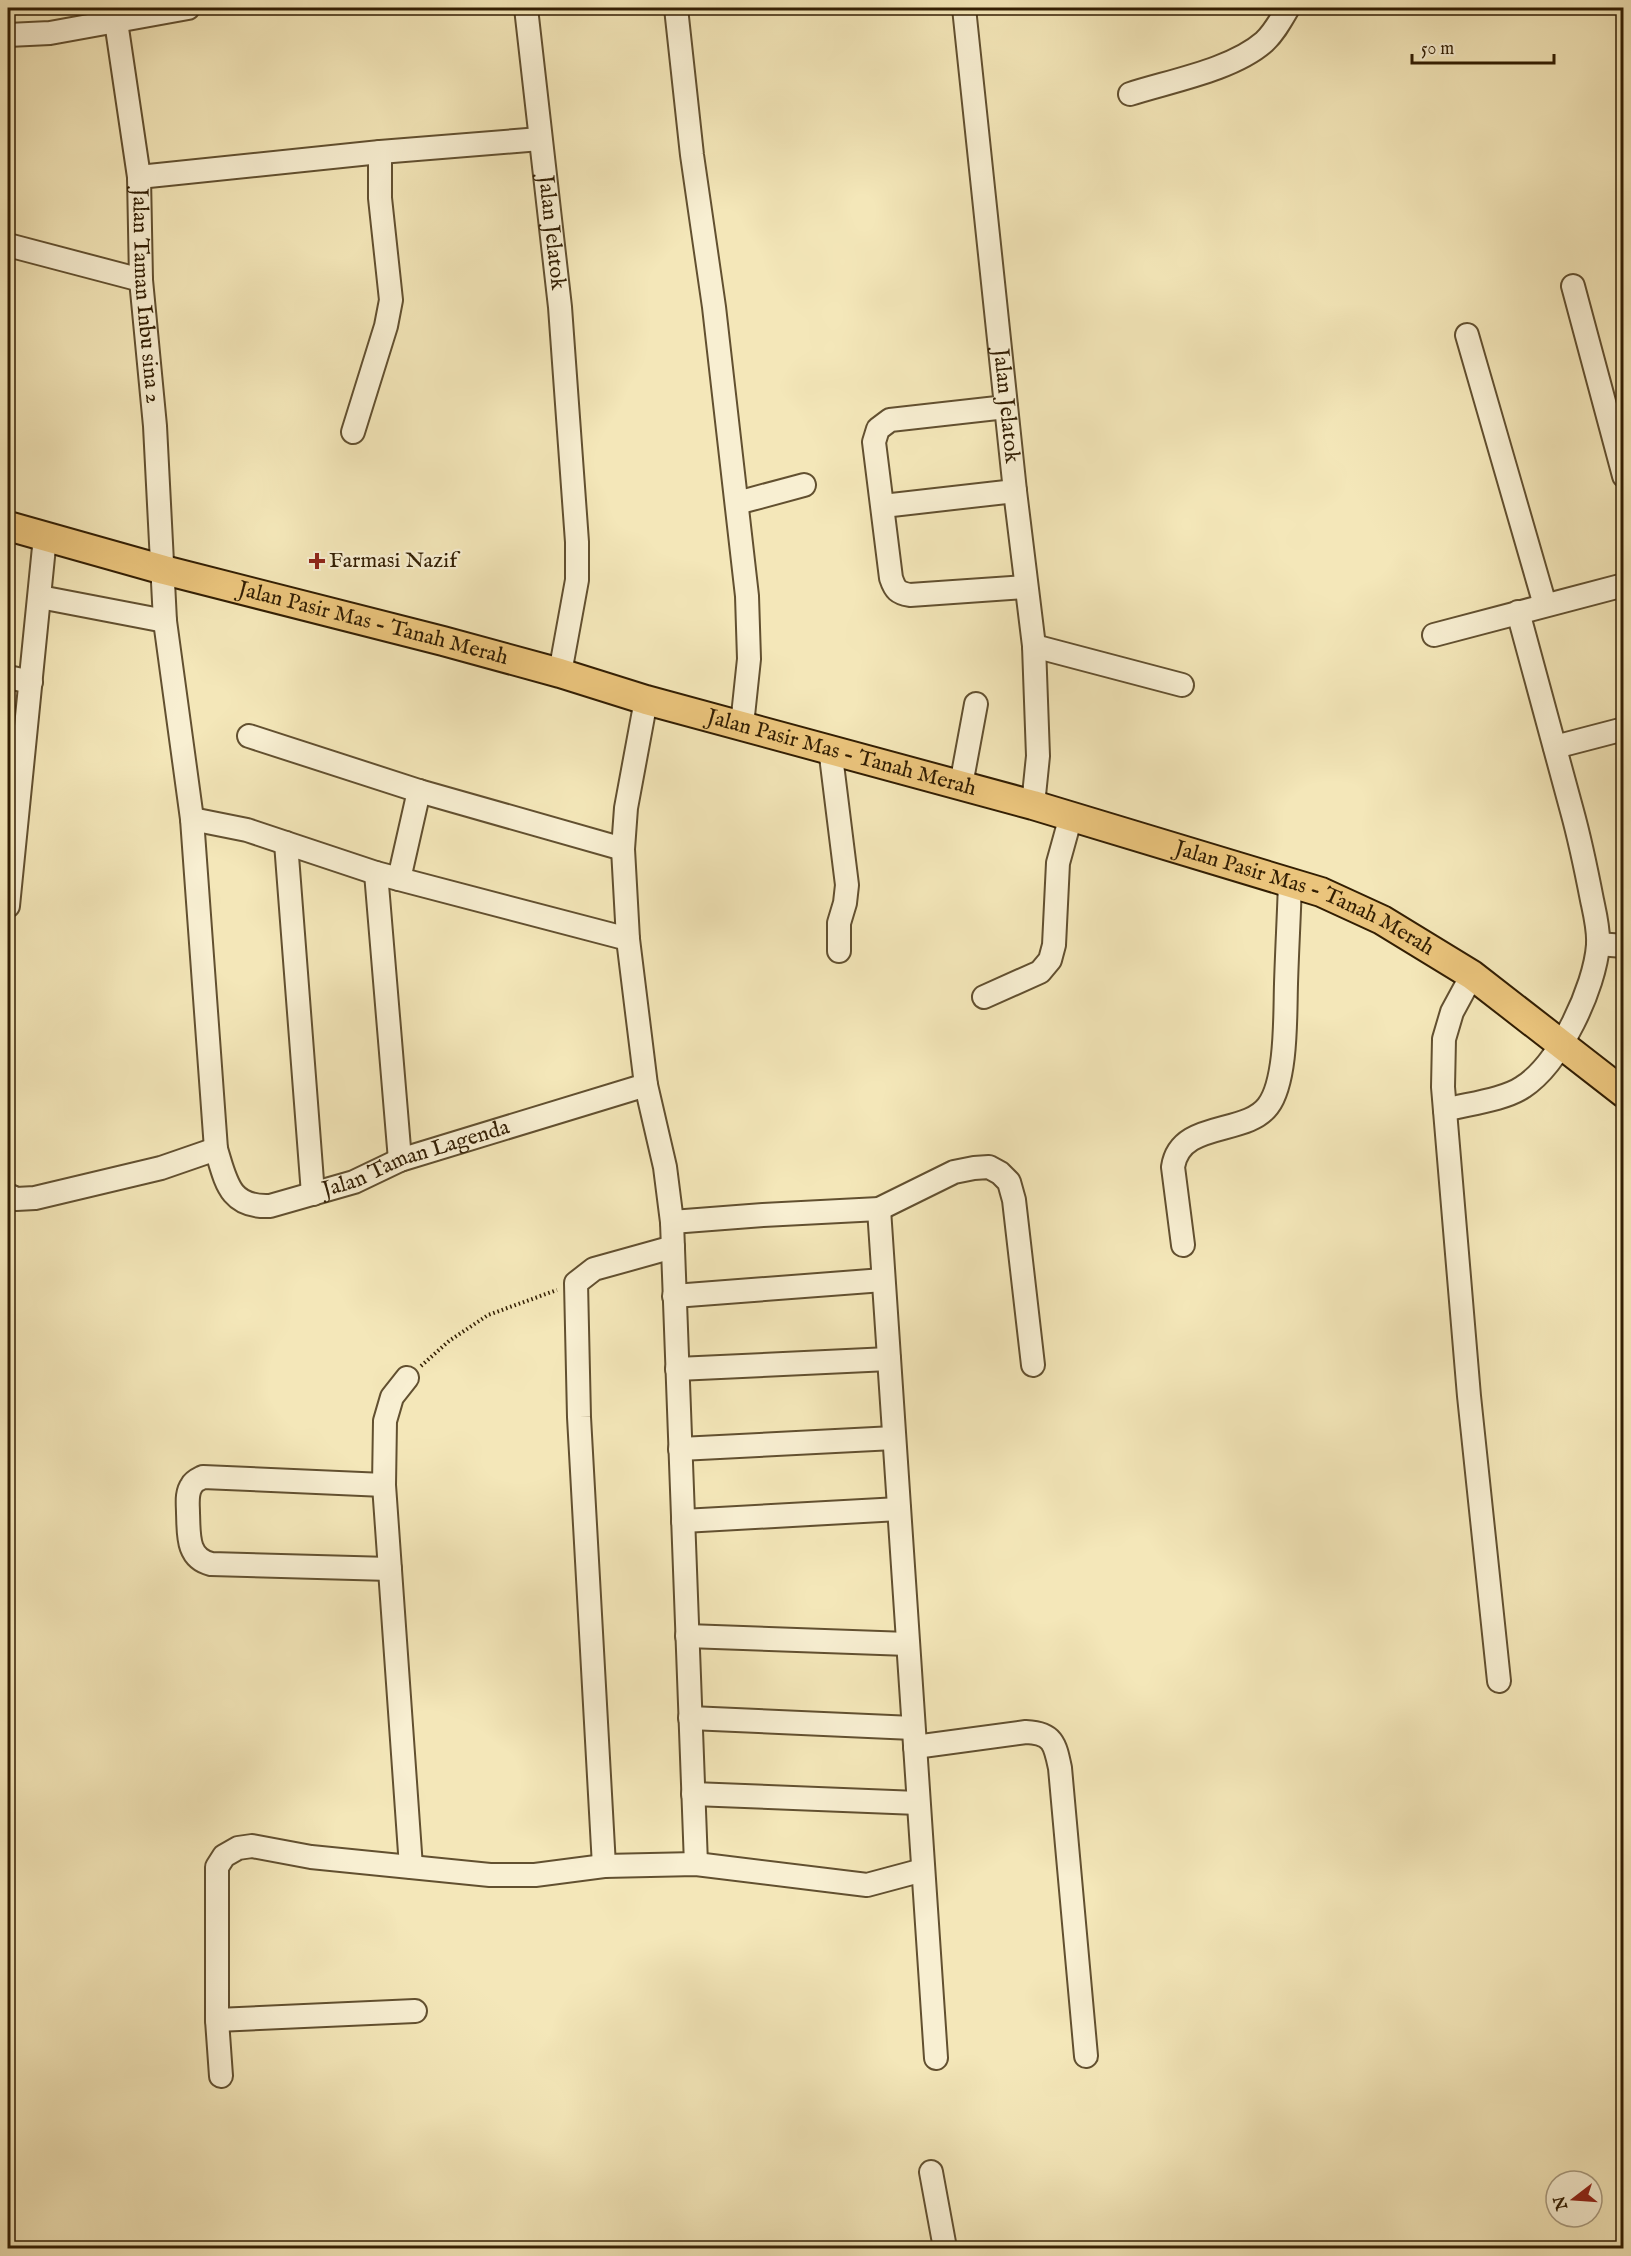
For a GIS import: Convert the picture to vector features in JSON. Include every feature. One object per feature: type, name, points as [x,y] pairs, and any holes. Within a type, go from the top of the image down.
[{"type":"main road","name":"Jalan Pasir Mas - Tanah Merah","points":[[8,526],[164,570],[443,641],[560,673],[645,700],[830,748],[1071,816],[1321,892],[1383,920],[1472,975],[1623,1093]]},
{"type":"street","points":[[8,35],[50,33],[114,14],[188,8]]},
{"type":"street","name":"Jalan Jelatok","points":[[526,8],[560,307],[577,542],[577,580],[560,673]]},
{"type":"street","points":[[676,8],[692,155],[714,307],[747,607],[748,659],[742,725]]},
{"type":"street","name":"Jalan Jelatok","points":[[964,8],[1015,491],[1034,646],[1038,756],[1033,805]]},
{"type":"street","points":[[1130,94],[1226,64],[1245,55],[1265,41],[1280,23],[1288,8]]},
{"type":"street","name":"Jalan Taman Inbu sina 2","points":[[114,14],[124,64],[139,177],[141,280],[155,426],[165,621],[192,819]]},
{"type":"street","points":[[139,177],[380,152],[540,139]]},
{"type":"street","points":[[352,432],[386,326],[391,300],[380,198],[380,152]]},
{"type":"street","points":[[8,245],[141,280]]},
{"type":"street","points":[[1573,286],[1623,476]]},
{"type":"street","points":[[1467,335],[1545,605]]},
{"type":"street","points":[[1006,406],[890,420],[878,429],[874,442],[894,588],[900,593],[910,595],[1026,587]]},
{"type":"street","points":[[737,503],[804,485]]},
{"type":"street","points":[[883,506],[1015,491]]},
{"type":"street","points":[[8,906],[13,802],[31,682],[45,537]]},
{"type":"street","points":[[1434,635],[1623,585]]},
{"type":"street","points":[[40,597],[165,621]]},
{"type":"street","points":[[1445,1110],[1523,1088],[1562,1046],[1584,1000],[1598,944],[1583,850],[1518,612]]},
{"type":"street","points":[[1034,646],[1182,685]]},
{"type":"street","points":[[8,677],[31,682]]},
{"type":"street","points":[[645,700],[626,808],[623,849],[628,939],[646,1085],[665,1167],[672,1222],[696,1864]]},
{"type":"street","points":[[961,785],[976,704]]},
{"type":"street","points":[[1555,747],[1623,729]]},
{"type":"street","points":[[249,736],[418,791],[623,849]]},
{"type":"street","points":[[830,748],[847,885],[839,923],[839,951]]},
{"type":"street","points":[[399,879],[418,791]]},
{"type":"street","points":[[984,997],[1040,972],[1050,960],[1054,945],[1058,864],[1071,816]]},
{"type":"street","points":[[192,819],[247,830],[376,873],[628,939]]},
{"type":"street","name":"Jalan Taman Lagenda","points":[[192,819],[216,1149],[226,1183],[233,1195],[246,1204],[256,1207],[270,1206],[354,1182],[400,1160],[646,1085]]},
{"type":"street","points":[[286,843],[313,1194]]},
{"type":"street","points":[[376,873],[400,1160]]},
{"type":"street","points":[[1183,1245],[1173,1167],[1175,1156],[1181,1147],[1199,1136],[1259,1115],[1268,1107],[1278,1083],[1283,1049],[1290,882]]},
{"type":"street","points":[[1598,944],[1623,946]]},
{"type":"street","points":[[1472,975],[1452,1012],[1444,1039],[1442,1067],[1469,1396],[1499,1681]]},
{"type":"street","points":[[8,1195],[16,1199],[35,1198],[161,1168],[216,1149]]},
{"type":"street","points":[[672,1222],[879,1209],[954,1172],[989,1167],[1009,1182],[1014,1200],[1033,1365]]},
{"type":"street","points":[[879,1209],[936,2058]]},
{"type":"street","points":[[604,1866],[579,1417],[576,1283],[594,1269],[673,1247]]},
{"type":"street","points":[[674,1296],[883,1280]]},
{"type":"street","points":[[677,1369],[889,1359]]},
{"type":"street","points":[[407,1378],[392,1397],[385,1421],[384,1485],[411,1867]]},
{"type":"street","points":[[680,1449],[894,1438]]},
{"type":"street","points":[[384,1485],[203,1477],[191,1485],[188,1494],[189,1541],[196,1556],[202,1562],[390,1569]]},
{"type":"street","points":[[683,1521],[899,1509]]},
{"type":"street","points":[[687,1636],[908,1644]]},
{"type":"street","points":[[690,1718],[914,1737],[1039,1732],[1049,1738],[1055,1748],[1060,1768],[1086,2056]]},
{"type":"street","points":[[693,1794],[918,1803]]},
{"type":"street","points":[[221,2076],[217,2020],[217,1868],[224,1856],[238,1848],[252,1845],[311,1857],[490,1875],[535,1875],[604,1866],[696,1864],[867,1885],[923,1870]]},
{"type":"street","points":[[217,2020],[415,2011]]},
{"type":"street","points":[[931,2172],[945,2248]]},
{"type":"path","points":[[407,1378],[449,1341],[488,1315],[576,1283]]},
{"type":"place","name":"Farmasi Nazif","points":[[317,561]]}]
